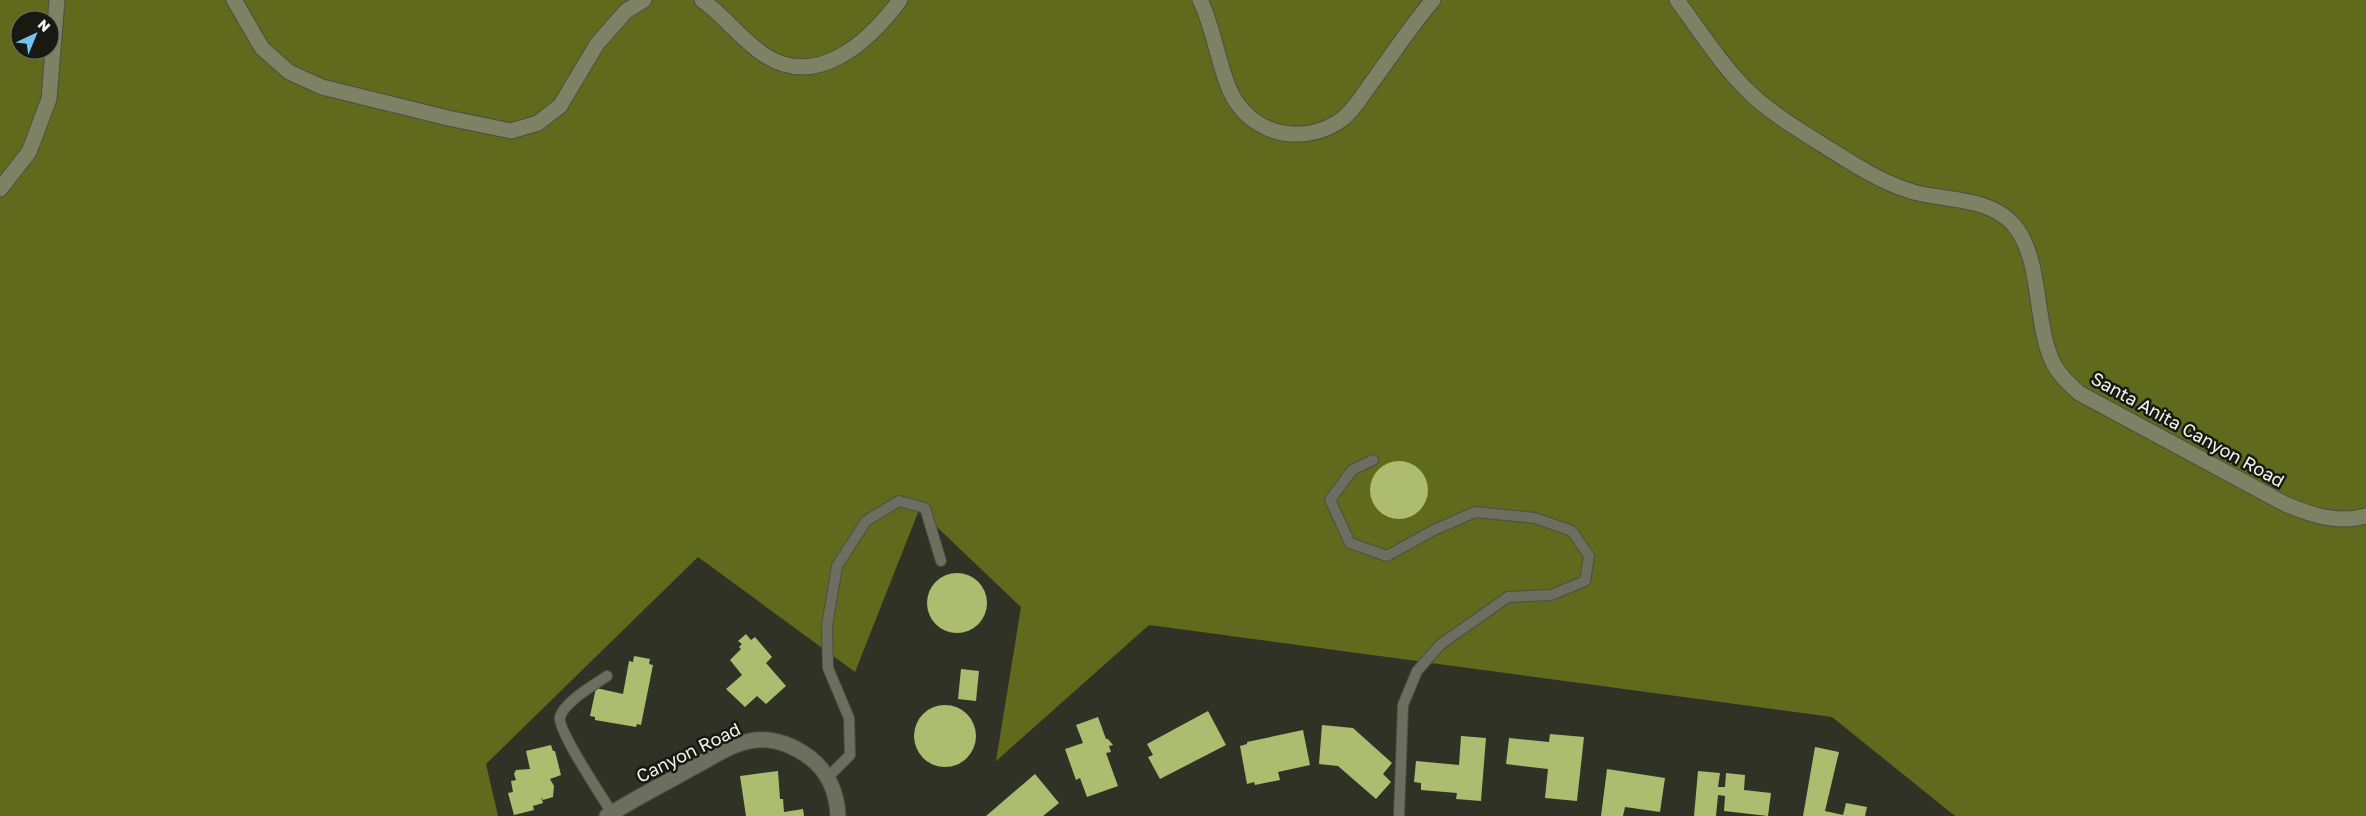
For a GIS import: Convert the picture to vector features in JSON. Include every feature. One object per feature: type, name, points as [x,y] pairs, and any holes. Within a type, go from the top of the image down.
[{"type":"street","points":[[0,189],[29,152],[50,99],[57,0]]},
{"type":"street","points":[[234,0],[262,48],[289,72],[322,87],[448,118],[511,131],[538,123],[560,106],[597,44],[626,11],[644,0]]},
{"type":"street","points":[[702,0],[766,56],[785,64],[805,67],[825,64],[843,56],[875,32],[900,0]]},
{"type":"street","points":[[1200,0],[1209,18],[1228,86],[1238,105],[1254,121],[1274,131],[1296,135],[1318,132],[1339,122],[1355,106],[1433,0]]},
{"type":"street","name":"Santa Anita Canyon Road","points":[[1677,0],[1722,61],[1749,92],[1780,118],[1879,178],[1908,190],[1981,205],[1998,212],[2013,224],[2023,239],[2029,257],[2051,358],[2063,378],[2079,393],[2285,504],[2318,517],[2353,519],[2366,516]]},
{"type":"street","name":"Canyon Road","points":[[609,814],[719,754],[755,740],[778,741],[799,749],[817,763],[828,778],[837,802],[838,816]]},
{"type":"lane","points":[[1373,460],[1352,470],[1330,500],[1350,544],[1387,556],[1432,531],[1474,512],[1534,518],[1572,531],[1589,556],[1585,581],[1551,595],[1508,597],[1441,644],[1417,671],[1403,704],[1399,816]]},
{"type":"lane","points":[[828,778],[850,755],[849,718],[828,668],[827,626],[837,566],[866,521],[899,502],[925,508],[941,561]]},
{"type":"lane","points":[[607,676],[577,698],[566,708],[560,718],[561,728],[609,814]]},
{"type":"green space","points":[[0,0],[2366,0],[2366,816],[1955,816],[1832,717],[1149,625],[996,761],[1021,607],[919,510],[855,672],[698,557],[486,764],[498,816],[0,816]]},
{"type":"building","points":[[1393,461],[1405,461],[1420,469],[1428,484],[1428,496],[1420,511],[1405,519],[1393,519],[1378,511],[1370,496],[1370,484],[1378,469]]},
{"type":"building","points":[[951,573],[963,573],[974,578],[982,586],[987,597],[985,615],[974,628],[963,633],[951,633],[940,628],[932,620],[927,609],[927,597],[932,586],[940,578]]},
{"type":"building","points":[[746,634],[751,640],[755,637],[772,657],[766,663],[786,686],[766,704],[757,696],[745,707],[726,689],[742,675],[730,660],[741,649],[739,647],[742,644],[738,641]]},
{"type":"building","points":[[634,656],[650,659],[649,664],[653,665],[641,725],[637,724],[636,727],[595,720],[595,717],[590,716],[596,688],[623,694],[629,661],[633,662]]},
{"type":"building","points":[[961,669],[979,671],[976,701],[958,699]]},
{"type":"building","points":[[945,705],[962,710],[967,714],[971,719],[976,736],[971,753],[967,758],[962,762],[945,767],[928,762],[923,758],[919,753],[914,736],[919,719],[923,714],[928,710]]},
{"type":"building","points":[[1208,711],[1226,745],[1160,779],[1148,757],[1153,755],[1147,744]]},
{"type":"building","points":[[1098,717],[1106,739],[1113,745],[1109,746],[1111,752],[1106,753],[1118,786],[1087,797],[1080,778],[1076,780],[1065,749],[1083,743],[1076,725]]},
{"type":"building","points":[[1322,725],[1353,728],[1392,763],[1383,774],[1391,782],[1376,799],[1338,766],[1319,764]]},
{"type":"building","points":[[1303,730],[1310,765],[1278,772],[1280,780],[1255,785],[1254,782],[1247,784],[1240,746],[1247,744],[1247,742]]},
{"type":"building","points":[[1550,734],[1584,737],[1577,801],[1545,798],[1548,769],[1506,764],[1509,738],[1549,742]]},
{"type":"building","points":[[1461,736],[1486,738],[1481,801],[1456,799],[1457,793],[1421,790],[1421,783],[1414,782],[1416,761],[1459,765]]},
{"type":"building","points":[[551,745],[553,751],[555,751],[561,775],[550,779],[554,786],[553,797],[543,800],[541,797],[543,803],[533,806],[534,810],[514,815],[508,793],[513,792],[511,781],[516,780],[514,774],[516,770],[530,769],[526,751]]},
{"type":"building","points":[[1815,747],[1839,752],[1825,811],[1843,815],[1846,803],[1867,807],[1865,816],[1803,816]]},
{"type":"building","points":[[1607,769],[1665,778],[1660,812],[1625,807],[1623,816],[1601,816]]},
{"type":"building","points":[[778,771],[780,799],[783,799],[784,812],[803,809],[804,816],[746,816],[740,776]]},
{"type":"building","points":[[1698,771],[1720,773],[1718,787],[1725,787],[1726,773],[1745,775],[1744,790],[1771,793],[1768,816],[1724,811],[1725,796],[1718,795],[1716,816],[1694,816]]},
{"type":"building","points":[[1035,774],[1059,803],[1043,816],[986,816]]}]
